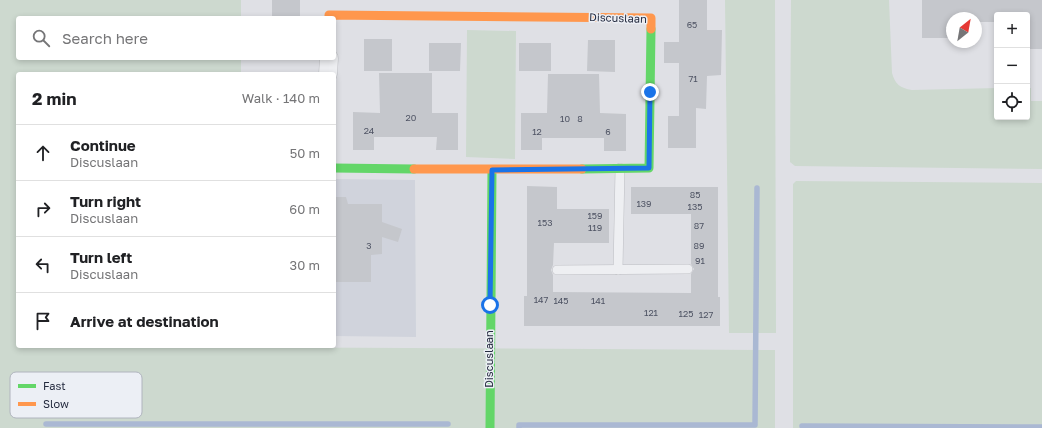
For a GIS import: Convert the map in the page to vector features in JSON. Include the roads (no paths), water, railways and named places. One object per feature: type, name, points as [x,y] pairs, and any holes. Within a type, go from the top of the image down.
[{"type":"street","name":"Discuslaan","points":[[330,16],[651,18],[649,168],[492,170],[336,168]]},
{"type":"street","points":[[328,60],[328,72]]},
{"type":"street","name":"Discuslaan","points":[[490,428],[492,170]]},
{"type":"lane","points":[[618,270],[620,168]]},
{"type":"lane","points":[[557,270],[688,269]]},
{"type":"waterway","points":[[519,428],[519,425],[755,425],[757,188]]},
{"type":"waterway","points":[[46,424],[448,424]]},
{"type":"waterway","points":[[802,426],[1042,427]]}]
